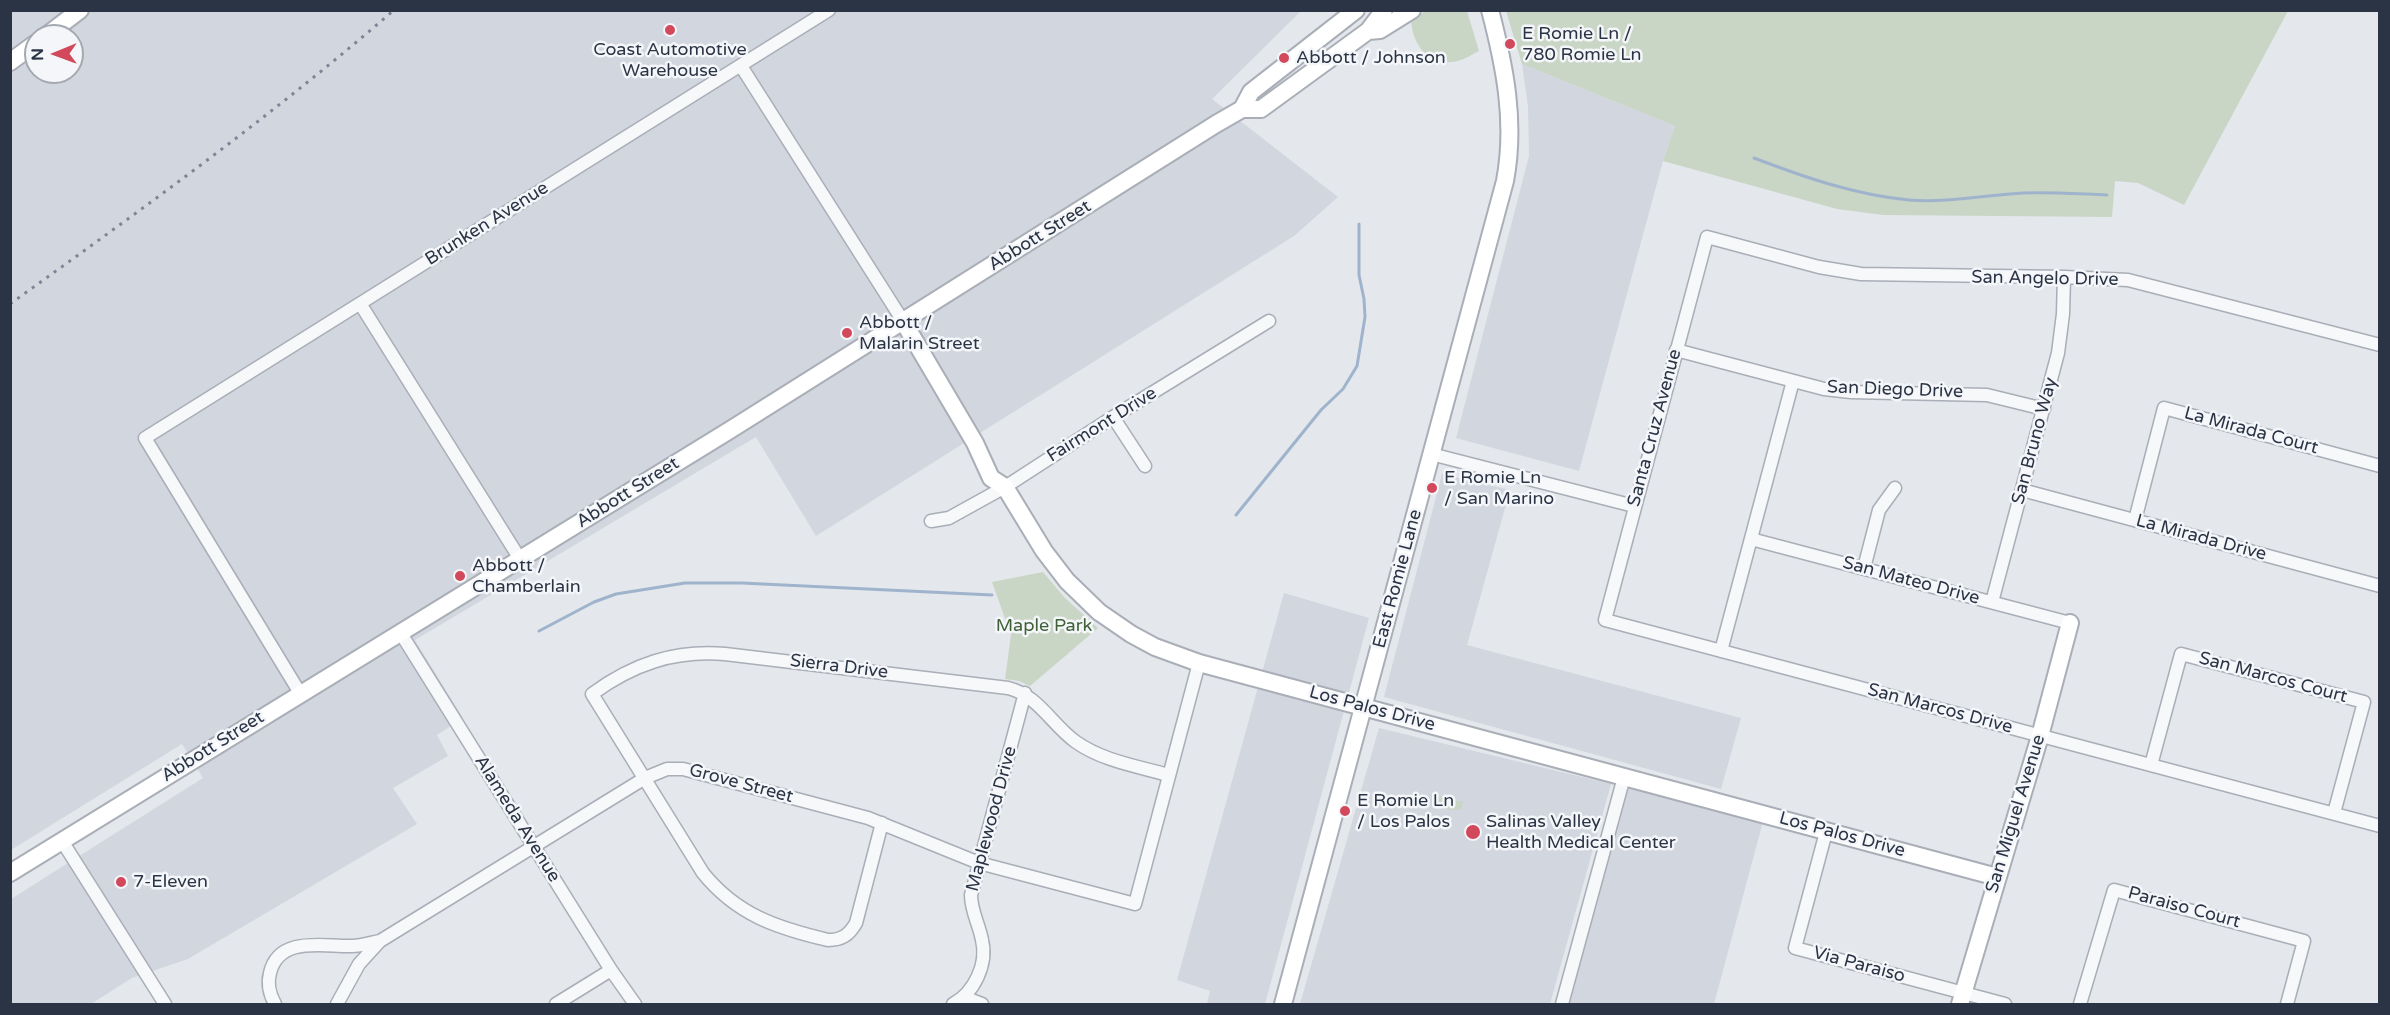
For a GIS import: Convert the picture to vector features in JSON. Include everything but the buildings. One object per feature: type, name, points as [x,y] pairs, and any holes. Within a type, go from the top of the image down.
[{"type":"main road","points":[[62,24],[80,10]]},
{"type":"main road","name":"Abbott Street","points":[[10,873],[520,559],[1242,109],[1251,92],[1356,10]]},
{"type":"main road","name":"Abbott Street","points":[[1242,109],[1261,109],[1368,31],[1384,10]]},
{"type":"main road","points":[[1368,31],[1380,30],[1412,10]]},
{"type":"main road","points":[[1477,10],[1496,32]]},
{"type":"main road","name":"East Romie Lane","points":[[1283,1005],[1508,165],[1510,107],[1490,10]]},
{"type":"main road","points":[[10,62],[24,52]]},
{"type":"main road","name":"Los Palos Drive","points":[[903,321],[975,442],[991,478],[1005,487],[1056,568],[1089,603],[1110,621],[1143,641],[1199,663],[1997,877]]},
{"type":"main road","name":"San Miguel Avenue","points":[[1961,999],[2040,736],[2070,623]]},
{"type":"street","name":"Brunken Avenue","points":[[300,693],[145,438],[361,305],[829,10]]},
{"type":"street","points":[[741,66],[903,321]]},
{"type":"street","name":"San Angelo Drive","points":[[1707,237],[1819,267],[1861,274],[2064,277],[2114,279],[2152,285],[2379,345]]},
{"type":"street","name":"Santa Cruz Avenue","points":[[1605,620],[1707,237]]},
{"type":"street","name":"San Bruno Way","points":[[1992,602],[2044,409],[2062,332],[2064,277]]},
{"type":"street","points":[[361,305],[520,559]]},
{"type":"street","name":"Fairmont Drive","points":[[932,522],[949,518],[1005,487],[1269,321]]},
{"type":"street","name":"San Diego Drive","points":[[1676,350],[1824,389],[1851,392],[1987,394],[2044,409]]},
{"type":"street","points":[[1721,651],[1793,381]]},
{"type":"street","name":"La Mirada Court","points":[[2135,520],[2164,408],[2379,466]]},
{"type":"street","points":[[1113,417],[1145,466]]},
{"type":"street","points":[[1431,454],[1634,507]]},
{"type":"street","points":[[1863,568],[1879,510],[1894,488]]},
{"type":"street","name":"La Mirada Drive","points":[[2022,490],[2379,586]]},
{"type":"street","name":"San Mateo Drive","points":[[1751,538],[2070,623]]},
{"type":"street","name":"San Marcos Drive","points":[[1605,620],[2379,826]]},
{"type":"street","name":"Alameda Avenue","points":[[400,632],[635,1005]]},
{"type":"street","name":"Sierra Drive","points":[[645,778],[592,694],[617,676],[645,663],[677,654],[725,654],[1008,688],[1025,693]]},
{"type":"street","name":"San Marcos Court","points":[[2151,765],[2181,654],[2364,702],[2334,813]]},
{"type":"street","points":[[1025,693],[1078,743],[1107,758],[1168,775],[1199,663]]},
{"type":"street","name":"Maplewood Drive","points":[[953,1005],[964,997],[976,980],[983,960],[982,941],[971,903],[979,863],[1025,693]]},
{"type":"street","name":"Grove Street","points":[[337,1005],[359,964],[380,941],[645,778],[667,769],[683,769],[882,823],[979,863],[1135,904],[1168,775]]},
{"type":"street","points":[[1562,1005],[1624,777]]},
{"type":"street","points":[[645,778],[704,873],[725,897],[755,917],[828,940],[842,938],[856,923],[882,823]]},
{"type":"street","name":"Via Paraiso","points":[[1826,832],[1795,948],[1961,999],[2005,1005]]},
{"type":"street","points":[[62,841],[165,1005]]},
{"type":"street","name":"Paraiso Court","points":[[2080,1005],[2114,890],[2304,940],[2287,1005]]},
{"type":"street","name":"Grove Street","points":[[275,1005],[270,995],[269,977],[274,962],[285,951],[303,945],[349,946],[380,941]]},
{"type":"street","points":[[349,946],[354,947],[358,952],[359,964]]},
{"type":"street","points":[[556,1005],[611,970]]},
{"type":"street","points":[[964,997],[982,1005]]},
{"type":"shaded area","points":[[11,11],[1301,11],[1212,99],[1338,197],[1294,236],[816,536],[756,437],[415,640],[463,718],[437,735],[448,756],[393,788],[417,824],[188,959],[132,978],[91,1004],[11,1004],[11,899],[203,778],[182,744],[11,850]]},
{"type":"shaded area","points":[[1522,64],[1675,126],[1663,161],[1579,471],[1456,438],[1529,156],[1528,106]]},
{"type":"shaded area","points":[[1442,474],[1510,490],[1467,645],[1741,718],[1721,789],[1384,697]]},
{"type":"shaded area","points":[[1284,593],[1369,618],[1265,1004],[1207,1004],[1210,991],[1177,980]]},
{"type":"shaded area","name":"Salinas Valley Health Medical Center","points":[[1379,728],[1611,784],[1550,1004],[1300,1004]]},
{"type":"shaded area","points":[[1624,777],[1765,814],[1714,1004],[1562,1004]]},
{"type":"green space","points":[[1506,10],[2288,11],[2184,205],[2138,183],[2115,181],[2112,217],[1883,215],[1837,209],[1663,161],[1675,126],[1522,64]]},
{"type":"green space","points":[[1426,11],[1467,11],[1479,51],[1452,62],[1435,60],[1428,56],[1414,36],[1411,19]]},
{"type":"green space","name":"Maple Park","points":[[1043,572],[1064,597],[1098,628],[1030,686],[1019,681],[1005,679],[1011,635],[992,582]]},
{"type":"green space","points":[[1430,795],[1463,802],[1461,809],[1443,808]]},
{"type":"waterway","points":[[1754,158],[1849,190],[1889,198],[1923,201],[2024,193],[2107,195]]},
{"type":"waterway","points":[[1236,515],[1321,410],[1343,389],[1357,366],[1365,317],[1359,275],[1359,224]]},
{"type":"waterway","points":[[539,631],[594,602],[616,594],[685,583],[742,583],[992,595]]},
{"type":"railway","points":[[10,304],[157,198],[253,125],[394,10]]},
{"type":"place","name":"Coast Automotive Warehouse","points":[[670,30]]},
{"type":"place","name":"E Romie Ln / 780 Romie Ln","points":[[1510,44]]},
{"type":"place","name":"Abbott / Johnson","points":[[1284,58]]},
{"type":"place","name":"Abbott / Malarin Street","points":[[847,333]]},
{"type":"place","name":"E Romie Ln / San Marino","points":[[1432,488]]},
{"type":"place","name":"Abbott / Chamberlain","points":[[460,576]]},
{"type":"place","name":"E Romie Ln / Los Palos","points":[[1345,811]]},
{"type":"place","name":"Salinas Valley Health Medical Center","points":[[1473,832]]},
{"type":"place","name":"7-Eleven","points":[[121,882]]}]
